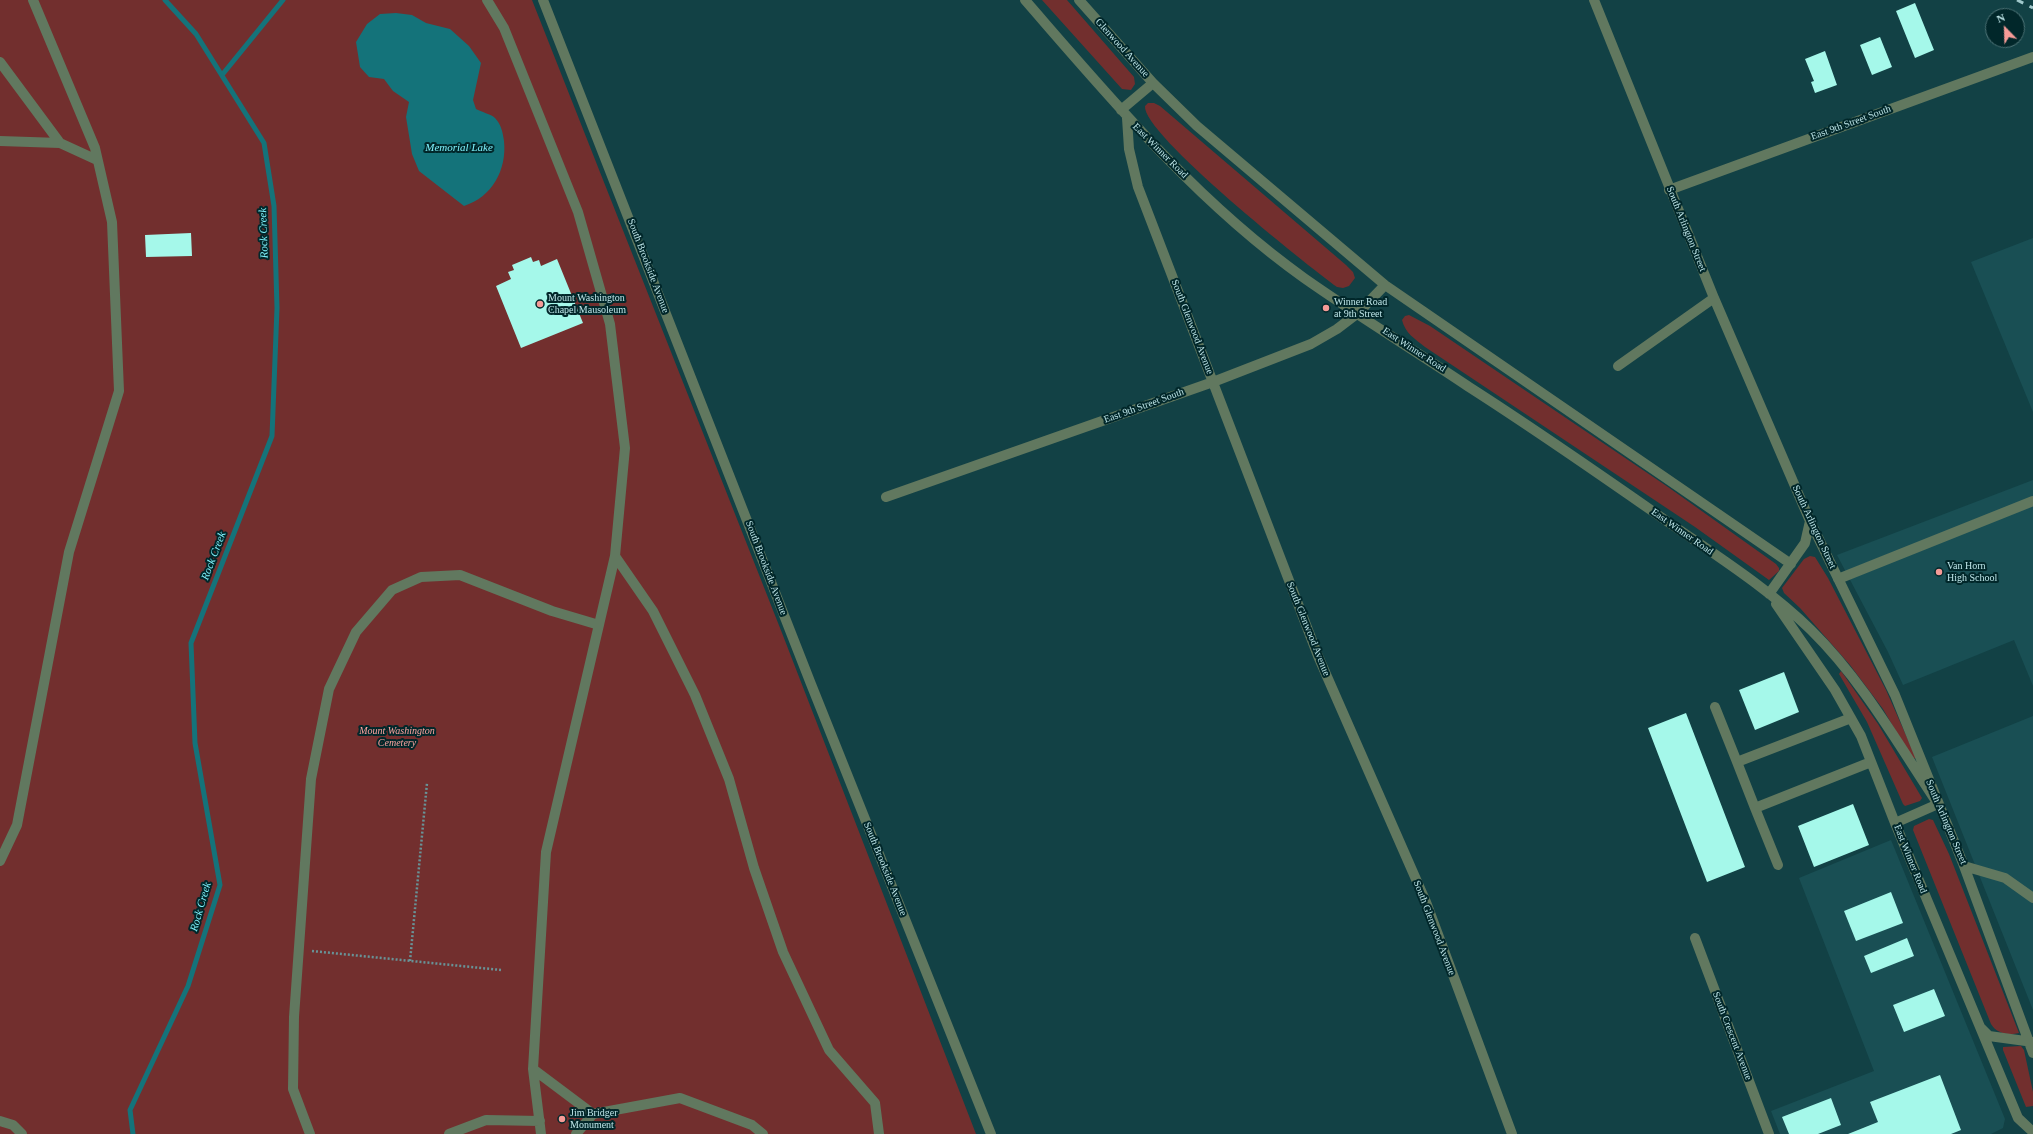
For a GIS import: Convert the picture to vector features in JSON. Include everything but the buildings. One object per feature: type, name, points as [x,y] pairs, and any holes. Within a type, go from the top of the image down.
[{"type":"street","points":[[0,861],[17,825],[69,552],[119,391],[112,222],[95,148],[33,0]]},
{"type":"street","points":[[488,0],[504,28],[578,212],[610,324],[625,448],[615,556],[546,852],[533,1069],[541,1134]]},
{"type":"street","name":"South Brookside Avenue","points":[[543,0],[811,684],[991,1134]]},
{"type":"street","name":"East Winner Road","points":[[1025,0],[1124,114],[1182,174],[1240,227],[1303,277],[1544,436],[1769,594],[1809,628],[1839,660],[1868,698],[1938,804]]},
{"type":"street","name":"Glenwood Avenue","points":[[1079,0],[1153,82],[1124,114]]},
{"type":"street","name":"South Arlington Street","points":[[1594,0],[1714,298],[1810,521],[1895,695],[1964,866],[2031,1042],[2033,1054]]},
{"type":"street","name":"East 9th Street South","points":[[1670,190],[2033,57]]},
{"type":"street","points":[[0,62],[60,143]]},
{"type":"street","points":[[1153,82],[1196,126],[1385,285],[1791,564]]},
{"type":"street","name":"South Glenwood Avenue","points":[[1124,114],[1129,149],[1138,187],[1318,656],[1426,902],[1512,1134]]},
{"type":"street","points":[[0,141],[60,143],[97,160]]},
{"type":"street","name":"East 9th Street South","points":[[886,498],[1213,382],[1311,344],[1337,329],[1358,314],[1385,285]]},
{"type":"street","points":[[1618,366],[1714,298]]},
{"type":"street","points":[[1838,579],[2033,501]]},
{"type":"street","points":[[1769,594],[1805,543],[1810,521]]},
{"type":"street","points":[[615,556],[653,611],[695,695],[729,779],[754,868],[783,952],[829,1050],[875,1103],[879,1134]]},
{"type":"street","points":[[310,1134],[293,1089],[294,1016],[311,779],[329,688],[356,632],[392,590],[420,577],[460,575],[552,611],[599,625]]},
{"type":"street","name":"East Winner Road","points":[[1769,594],[1835,690],[1861,736],[1978,1026],[2018,1118],[2033,1132]]},
{"type":"street","points":[[1715,707],[1778,865]]},
{"type":"street","points":[[1737,762],[1851,718]]},
{"type":"street","points":[[1755,808],[1871,762]]},
{"type":"street","points":[[1895,823],[1938,804]]},
{"type":"street","points":[[1964,866],[2005,878],[2033,898]]},
{"type":"street","name":"South Crescent Avenue","points":[[1695,938],[1769,1134]]},
{"type":"street","points":[[1978,1026],[1989,1036],[2031,1042]]},
{"type":"street","points":[[533,1069],[593,1114]]},
{"type":"street","points":[[576,1134],[593,1114],[680,1098],[752,1125],[763,1134]]},
{"type":"street","points":[[449,1134],[486,1120],[540,1121]]},
{"type":"street","points":[[0,1121],[13,1125],[22,1134]]},
{"type":"path","points":[[410,961],[427,783]]},
{"type":"path","points":[[299,950],[501,970]]},
{"type":"shaded area","points":[[2033,238],[2033,412],[1971,262]]},
{"type":"shaded area","name":"Van Horn High School","points":[[2033,480],[2033,686],[2014,640],[1903,685],[1888,652],[1837,555]]},
{"type":"shaded area","points":[[2033,716],[2033,1010],[1932,757]]},
{"type":"shaded area","points":[[1891,840],[2005,1119],[2003,1128],[1991,1134],[1780,1134],[1771,1111],[1874,1071],[1799,878]]},
{"type":"green space","name":"Mount Washington Cemetery","points":[[0,0],[532,0],[782,633],[976,1134],[0,1134]]},
{"type":"green space","points":[[1042,0],[1067,0],[1134,77],[1135,84],[1131,90],[1122,89]]},
{"type":"green space","points":[[1148,103],[1154,103],[1160,106],[1346,265],[1353,272],[1355,278],[1349,286],[1343,288],[1337,287],[1294,254],[1197,170],[1170,143],[1151,121],[1145,106]]},
{"type":"green space","points":[[1409,315],[1430,326],[1668,487],[1776,564],[1779,571],[1769,580],[1695,527],[1425,347],[1405,329],[1403,325],[1402,320],[1405,316]]},
{"type":"green space","points":[[1810,556],[1815,557],[1828,578],[1886,690],[1916,758],[1912,759],[1883,709],[1850,665],[1800,608],[1784,593],[1782,588],[1804,559]]},
{"type":"green space","points":[[1841,671],[1878,724],[1922,798],[1920,801],[1905,806],[1903,804],[1867,722],[1839,674]]},
{"type":"green space","points":[[1929,819],[1933,820],[1949,854],[2019,1033],[2011,1034],[1999,1032],[1991,1024],[1913,830],[1914,826]]},
{"type":"green space","points":[[2021,1046],[2024,1050],[2033,1092],[2033,1106],[2026,1107],[2003,1050],[2003,1047]]},
{"type":"water","name":"Memorial Lake","points":[[396,13],[412,15],[426,23],[450,29],[469,46],[481,63],[473,100],[476,109],[489,114],[499,123],[504,141],[503,162],[496,181],[490,189],[474,202],[464,206],[419,171],[412,154],[406,117],[409,102],[393,91],[384,79],[369,77],[360,67],[356,42],[367,24],[380,14]]},
{"type":"waterway","name":"Rock Creek","points":[[133,1134],[130,1110],[188,986],[220,885],[195,743],[191,643],[272,436],[277,308],[274,206],[264,143],[196,34],[165,0]]},
{"type":"waterway","points":[[222,75],[283,0]]},
{"type":"railway","points":[[2017,0],[2033,8]]},
{"type":"place","name":"Mount Washington Chapel Mausoleum","points":[[540,304]]},
{"type":"place","name":"Winner Road at 9th Street","points":[[1326,308]]},
{"type":"place","name":"Van Horn High School","points":[[1939,572]]},
{"type":"place","name":"Jim Bridger Monument","points":[[562,1119]]}]
